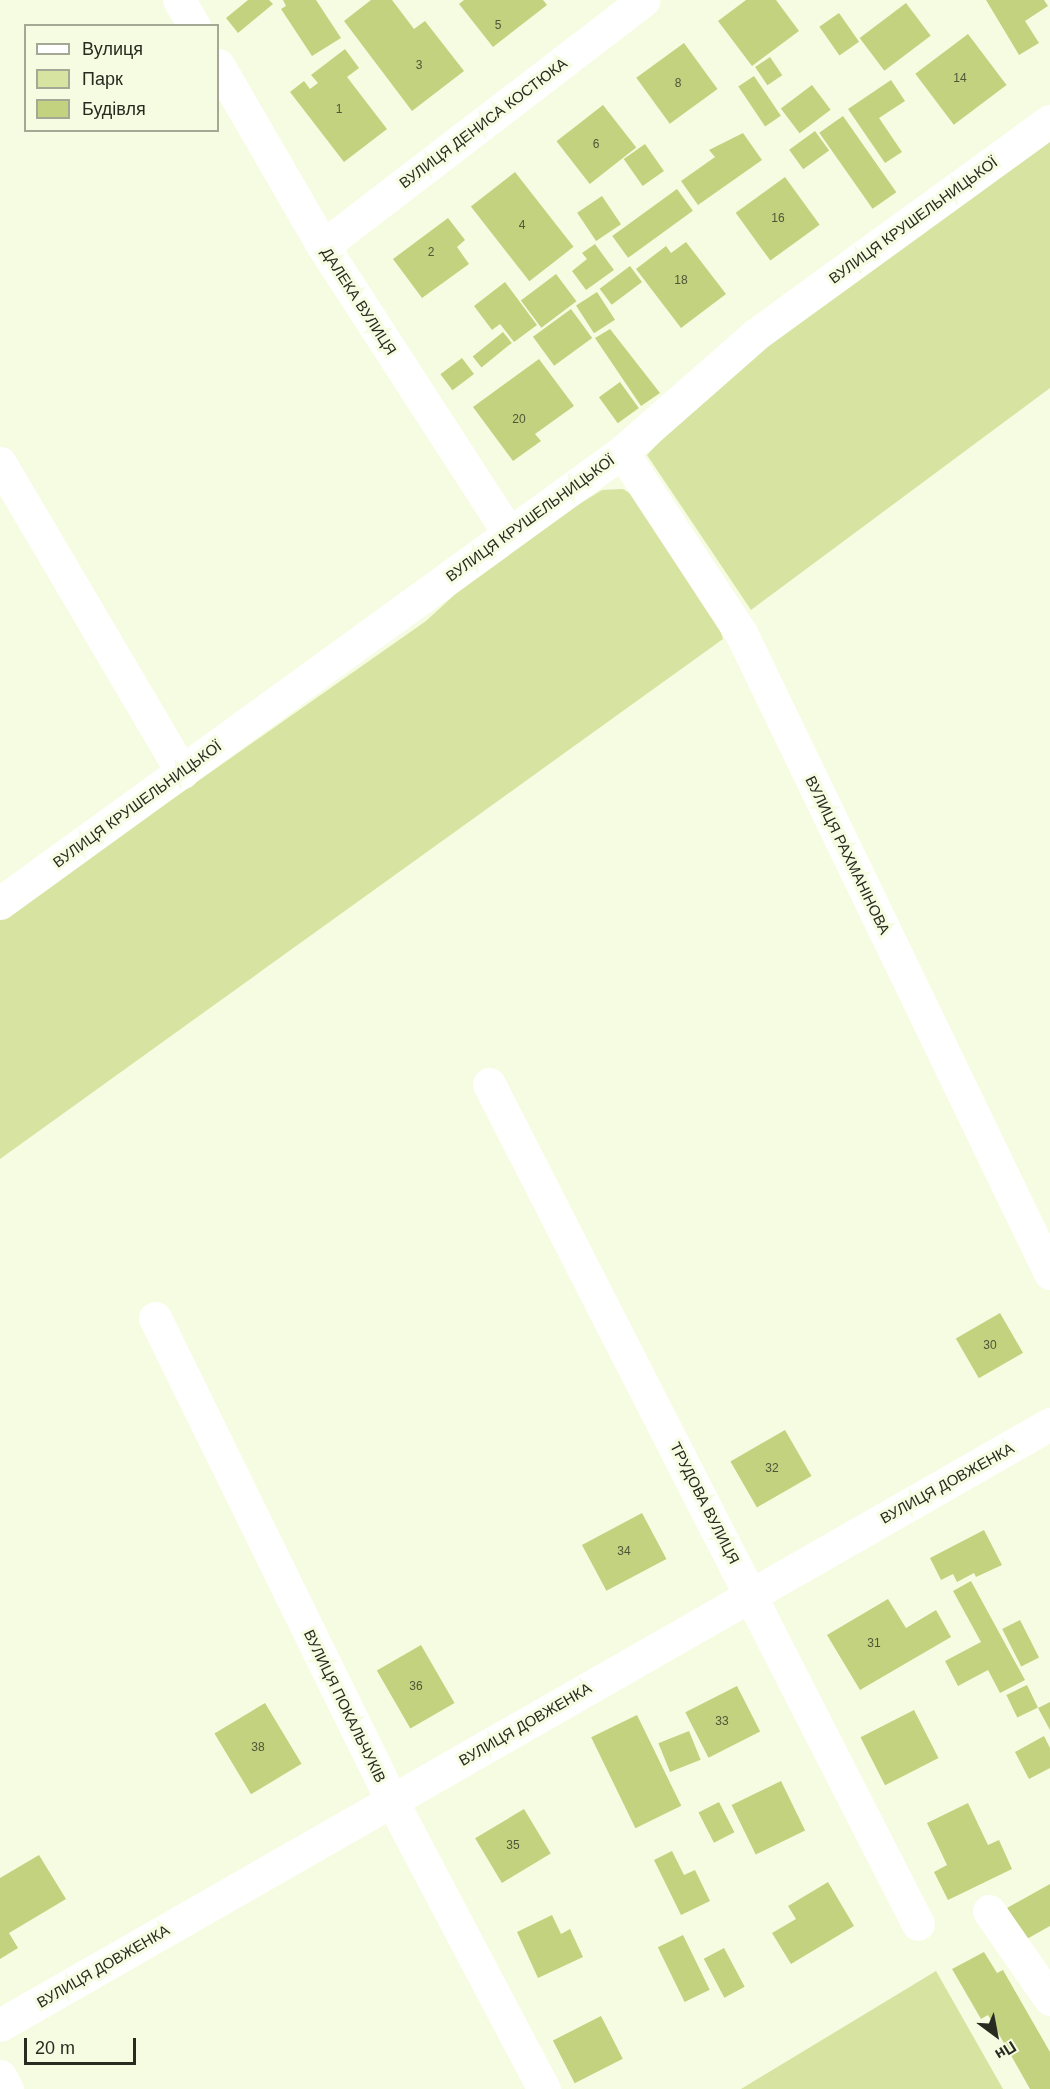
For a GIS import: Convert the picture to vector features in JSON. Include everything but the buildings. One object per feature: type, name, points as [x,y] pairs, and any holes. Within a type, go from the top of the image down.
[{"type":"street","points":[[179,0],[193,24]]},
{"type":"street","name":"ВУЛИЦЯ ДЕНИСА КОСТЮКА","points":[[323,246],[644,0]]},
{"type":"street","name":"ДАЛЕКА ВУЛИЦЯ","points":[[219,67],[323,246],[508,532]]},
{"type":"street","name":"ВУЛИЦЯ КРУШЕЛЬНИЦЬКОЇ","points":[[0,903],[508,532],[622,452],[755,335],[1050,121]]},
{"type":"street","name":"ВУЛИЦЯ РАХМАНІНОВА","points":[[622,452],[741,633],[1050,1272]]},
{"type":"street","points":[[0,463],[182,772]]},
{"type":"street","name":"ТРУДОВА ВУЛИЦЯ","points":[[489,1084],[751,1593],[918,1924]]},
{"type":"street","name":"ВУЛИЦЯ ПОКАЛЬЧУКІВ","points":[[154,1318],[392,1802],[544,2089]]},
{"type":"street","name":"ВУЛИЦЯ ДОВЖЕНКА","points":[[0,2025],[392,1802],[751,1593],[1050,1424]]},
{"type":"street","points":[[989,1911],[1050,1999]]},
{"type":"street","points":[[0,2076],[7,2089]]},
{"type":"green space","points":[[1050,133],[1050,388],[751,610],[647,455],[708,392],[819,301]]},
{"type":"green space","points":[[623,489],[645,503],[712,604],[723,639],[0,1159],[0,920],[426,621],[500,553],[602,490]]},
{"type":"green space","points":[[936,1971],[1003,2089],[741,2089]]}]
